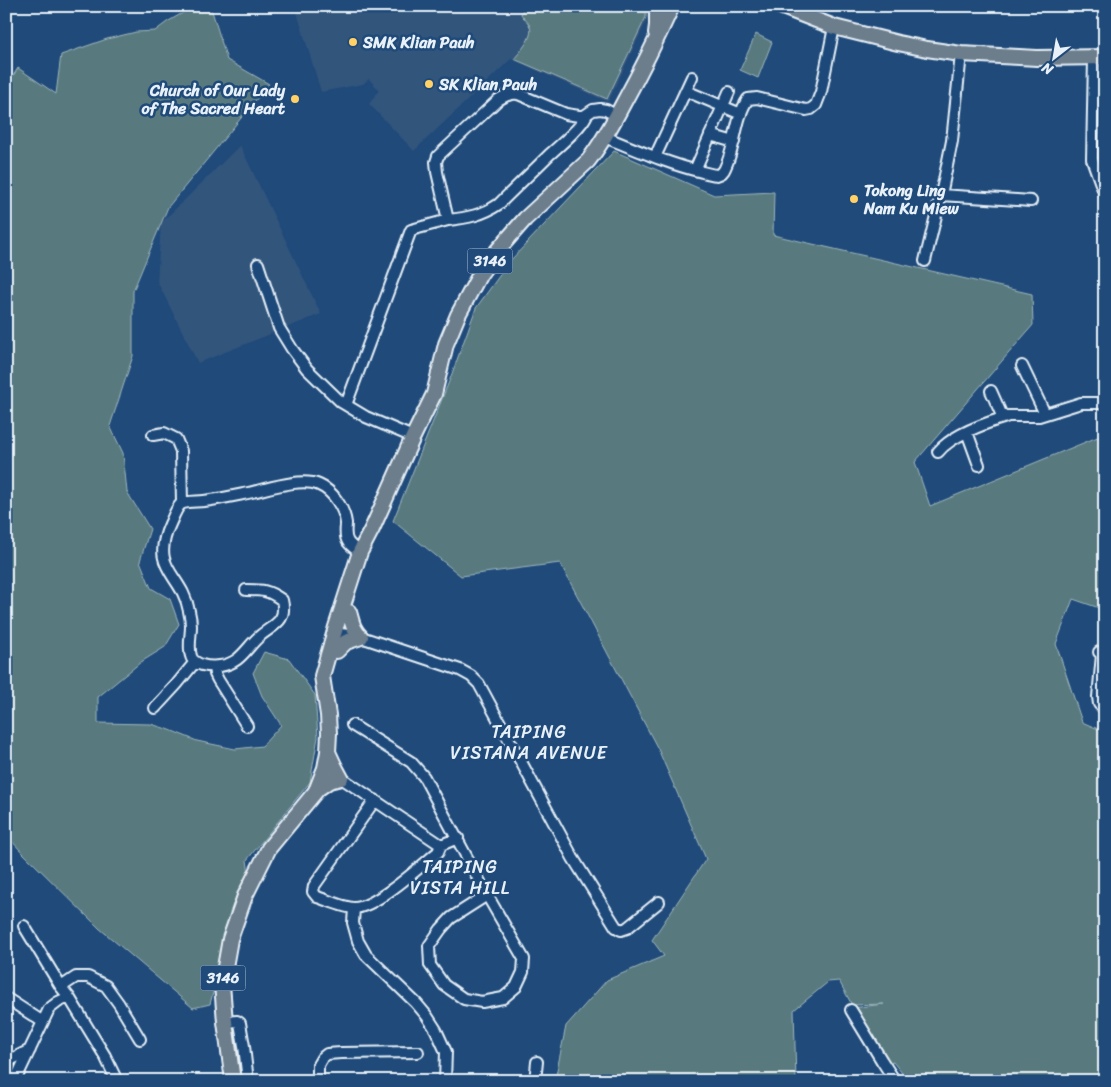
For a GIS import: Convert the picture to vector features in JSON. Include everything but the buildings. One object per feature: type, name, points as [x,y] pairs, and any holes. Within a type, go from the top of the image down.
[{"type":"main road","points":[[665,10],[680,6]]},
{"type":"main road","points":[[780,6],[834,27],[898,44],[927,49],[962,54],[1050,58],[1099,57]]},
{"type":"main road","name":"3146","points":[[233,1081],[222,984],[230,939],[245,896],[269,848],[316,791],[325,768],[328,752],[328,715],[324,687],[329,678],[336,637],[362,553],[434,394],[446,344],[458,315],[480,274],[496,251],[525,219],[588,161],[605,137],[645,64],[665,10]]},
{"type":"main road","name":"3146","points":[[336,637],[349,612],[362,553]]},
{"type":"main road","points":[[349,612],[354,629],[361,637]]},
{"type":"main road","points":[[336,637],[346,642],[361,637]]},
{"type":"main road","points":[[316,791],[329,781],[341,778],[328,752]]},
{"type":"street","points":[[605,137],[694,170],[717,175],[722,173],[726,167],[741,114],[748,99],[757,98],[806,110],[811,109],[816,104],[821,92],[834,27]]},
{"type":"street","points":[[925,261],[952,141],[962,54]]},
{"type":"street","points":[[1099,57],[1092,159],[1105,195]]},
{"type":"street","points":[[655,157],[692,77]]},
{"type":"street","points":[[686,91],[741,114]]},
{"type":"street","points":[[694,170],[729,92]]},
{"type":"street","points":[[448,220],[437,172],[436,162],[438,156],[498,100],[506,95],[518,94],[566,114],[580,116],[600,109],[616,116]]},
{"type":"street","points":[[346,405],[411,230],[448,220],[478,215],[490,210],[499,204],[569,137],[583,122],[587,114]]},
{"type":"street","points":[[710,135],[734,142]]},
{"type":"street","points":[[941,195],[1031,201]]},
{"type":"street","points":[[258,264],[279,328],[307,369],[341,402],[366,417],[413,438]]},
{"type":"street","points":[[1022,366],[1045,414]]},
{"type":"street","points":[[991,391],[1003,418]]},
{"type":"street","points":[[938,452],[958,436],[1008,416],[1039,416],[1081,402],[1105,403]]},
{"type":"street","points":[[966,432],[978,465]]},
{"type":"street","points":[[153,435],[164,433],[176,439],[182,451],[182,503],[168,529],[163,556],[166,567],[184,595],[189,609],[191,657],[195,662],[209,667],[236,662],[256,640],[280,621],[283,613],[282,600],[264,590],[246,590]]},
{"type":"street","points":[[182,503],[214,499],[301,482],[312,482],[330,492],[337,501],[343,511],[348,541],[353,548],[362,553]]},
{"type":"street","points":[[361,637],[460,670],[476,680],[573,858],[616,927],[621,930],[626,928],[659,902]]},
{"type":"street","points":[[1099,652],[1102,655],[1098,697],[1099,704],[1105,709]]},
{"type":"street","points":[[155,708],[195,662]]},
{"type":"street","points":[[214,667],[218,680],[247,726]]},
{"type":"street","points":[[352,725],[411,762],[424,777],[524,960],[523,972],[516,987],[503,998],[482,1002],[464,999],[444,985],[430,965],[429,946],[441,928],[451,918],[487,895]]},
{"type":"street","points":[[325,768],[442,846]]},
{"type":"street","points":[[375,800],[314,886],[313,892],[317,897],[354,908],[363,906],[386,894],[438,852],[442,846],[458,838]]},
{"type":"street","points":[[354,908],[353,924],[358,941],[366,955],[416,1003],[436,1030],[446,1052],[445,1081]]},
{"type":"street","points":[[24,926],[106,1056],[117,1081]]},
{"type":"street","points":[[61,987],[76,977],[88,977],[106,986],[140,1039]]},
{"type":"street","points":[[15,1081],[49,1009],[69,997]]},
{"type":"street","points":[[6,998],[43,1022]]},
{"type":"street","points":[[851,1010],[895,1081]]},
{"type":"street","points":[[226,1022],[237,1021],[240,1023],[248,1081]]},
{"type":"street","points":[[6,1062],[30,1050]]},
{"type":"street","points":[[318,1081],[318,1065],[327,1054],[418,1052]]},
{"type":"street","points":[[535,1081],[537,1062]]},
{"type":"shaded area","name":"SK Klian Pauh","points":[[295,6],[648,6],[648,18],[608,102],[511,59],[414,151],[369,104],[379,90],[369,79],[363,84],[321,92]]},
{"type":"shaded area","points":[[240,145],[321,314],[198,363],[157,281],[161,223]]},
{"type":"green space","points":[[524,6],[646,6],[646,17],[607,99],[514,59],[526,44],[531,31],[521,14]]},
{"type":"green space","points":[[186,11],[212,11],[227,60],[269,84],[168,207],[133,291],[133,356],[110,426],[123,453],[127,492],[150,529],[140,561],[151,588],[170,599],[179,624],[165,647],[141,662],[98,697],[98,723],[151,724],[197,741],[235,749],[262,746],[281,725],[262,696],[253,673],[264,652],[289,659],[315,695],[318,737],[310,782],[247,860],[249,874],[229,918],[210,1004],[193,1008],[99,928],[6,835],[6,87],[18,68],[56,94],[61,55],[107,39],[136,32],[155,31]]},
{"type":"green space","points":[[756,34],[772,42],[758,78],[740,70]]},
{"type":"green space","points":[[614,151],[714,195],[774,192],[773,235],[1032,294],[1033,325],[915,462],[930,506],[1105,434],[1105,610],[1073,599],[1056,644],[1082,722],[1105,732],[1105,1081],[904,1081],[906,1078],[893,1062],[886,1065],[852,1008],[884,1004],[852,1005],[839,981],[828,982],[794,1010],[796,1081],[574,1081],[556,1075],[566,1026],[607,980],[664,956],[652,940],[706,859],[658,749],[560,563],[461,576],[393,521],[450,379],[476,308],[510,261]]},
{"type":"place","name":"SMK Klian Pauh","points":[[353,42]]},
{"type":"place","name":"SK Klian Pauh","points":[[429,84]]},
{"type":"place","name":"Church of Our Lady of The Sacred Heart","points":[[295,99]]},
{"type":"place","name":"Tokong Ling Nam Ku Miew","points":[[854,199]]},
{"type":"district","name":"TAIPING VISTANA AVENUE","points":[[529,742]]},
{"type":"district","name":"TAIPING VISTA HILL","points":[[460,878]]}]
